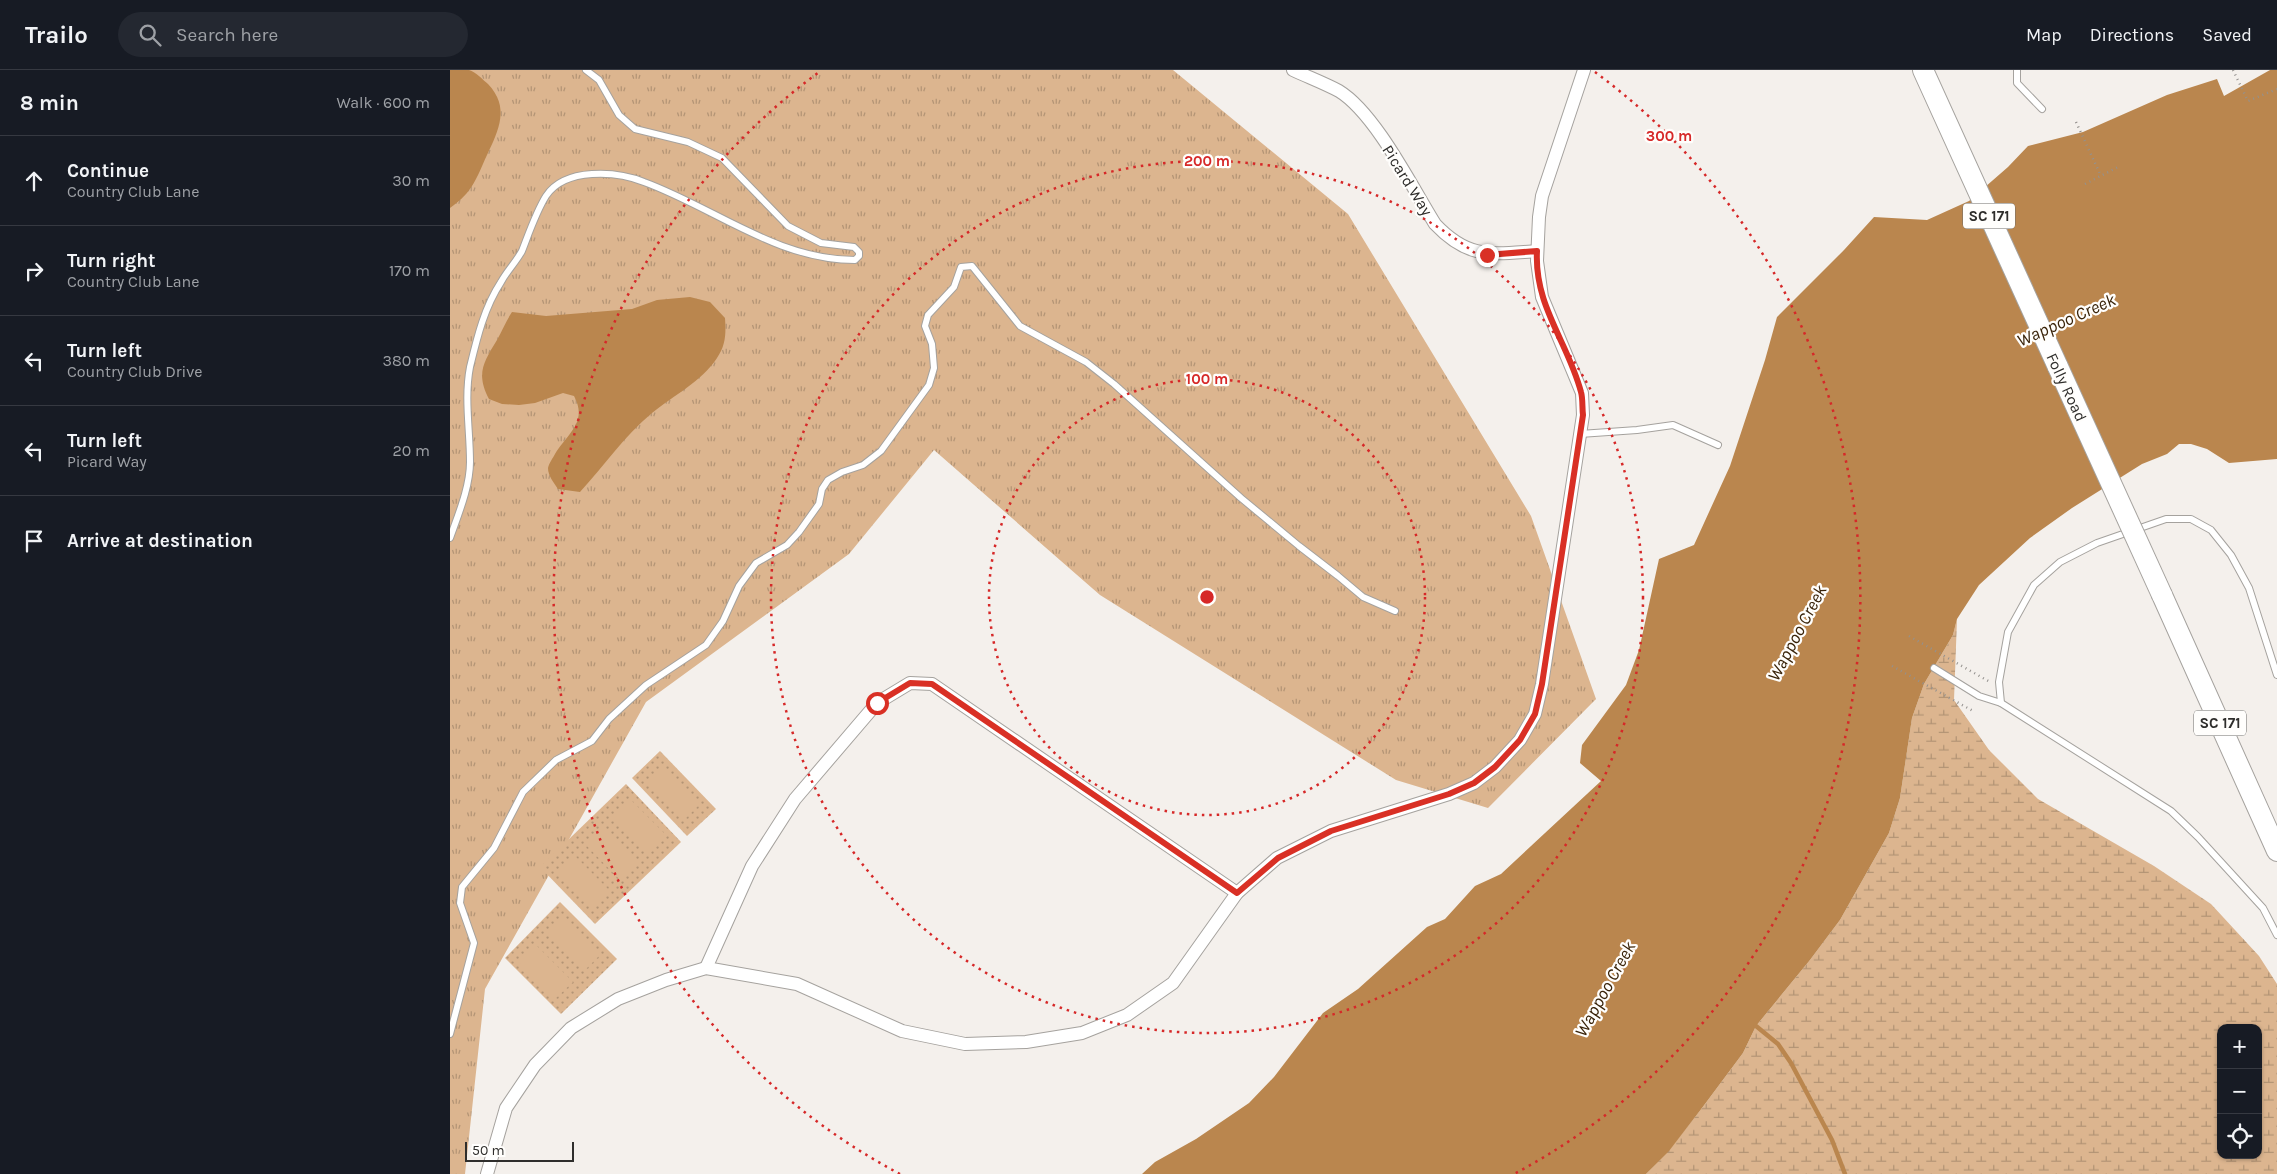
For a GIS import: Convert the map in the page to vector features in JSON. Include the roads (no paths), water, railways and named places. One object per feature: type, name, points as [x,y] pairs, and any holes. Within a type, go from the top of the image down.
[{"type":"main road","name":"Folly Road","points":[[1923,70],[2277,851]]},
{"type":"street","name":"Picard Way","points":[[1293,70],[1339,92],[1356,104],[1374,125],[1435,224],[1447,237],[1487,255],[1537,251]]},
{"type":"street","points":[[487,1174],[506,1108],[535,1065],[571,1028],[618,999],[666,980],[706,968],[797,984],[902,1031],[965,1044],[1026,1042],[1082,1033],[1128,1015],[1173,982],[1237,893],[1278,858],[1331,831],[1449,794],[1474,783],[1495,767],[1520,740],[1535,714],[1542,684],[1583,415],[1582,393],[1542,296],[1537,251],[1538,217],[1542,196],[1584,70]]},
{"type":"street","points":[[706,968],[752,866],[795,799],[877,703],[910,683],[932,684],[1237,893]]},
{"type":"lane","points":[[450,538],[462,502],[470,464],[467,423],[470,370],[481,322],[500,283],[519,257],[547,194],[563,180],[584,174],[608,174],[643,181],[789,250],[842,260],[855,260],[858,256],[859,252],[854,247],[822,243],[788,226],[722,158],[688,142],[636,130],[619,115],[599,80],[586,70]]},
{"type":"lane","points":[[2016,70],[2017,83],[2042,109]]},
{"type":"lane","points":[[450,1034],[474,943],[460,903],[462,887],[494,848],[523,792],[556,760],[592,741],[608,719],[646,686],[706,645],[723,621],[739,586],[750,570],[756,563],[787,545],[799,532],[819,504],[822,489],[828,480],[842,472],[863,465],[881,451],[928,385],[934,368],[932,344],[925,326],[928,315],[954,287],[961,267],[972,266],[1020,326],[1086,362],[1114,384],[1241,498],[1299,546],[1363,597],[1395,611]]},
{"type":"lane","points":[[1580,434],[1628,431],[1673,425],[1718,445]]},
{"type":"lane","points":[[2001,703],[1999,682],[2008,632],[2034,585],[2060,562],[2096,543],[2166,520],[2191,520],[2211,530],[2231,555],[2249,588],[2277,675]]},
{"type":"lane","points":[[1934,668],[1979,696],[2001,703],[2171,811],[2263,908],[2277,935]]},
{"type":"water","points":[[450,70],[469,70],[477,74],[495,93],[501,110],[495,137],[477,178],[469,191],[450,208]]},
{"type":"water","name":"Wappoo Creek","points":[[2270,70],[2277,70],[2277,459],[2229,463],[2207,449],[2191,444],[2179,444],[2167,454],[2142,464],[2072,508],[2030,538],[1979,585],[1957,619],[1953,635],[1924,684],[1912,718],[1900,798],[1889,833],[1840,920],[1756,1026],[1743,1053],[1702,1108],[1669,1151],[1646,1174],[1142,1174],[1155,1162],[1196,1139],[1249,1103],[1274,1077],[1323,1013],[1358,989],[1427,927],[1445,919],[1475,886],[1501,874],[1601,781],[1580,763],[1582,745],[1626,685],[1639,650],[1659,559],[1694,545],[1730,466],[1777,317],[1874,217],[1927,220],[1969,201],[2008,167],[2028,146],[2083,132],[2167,95],[2217,79],[2224,96]]},
{"type":"water","points":[[690,297],[710,302],[725,318],[725,339],[711,367],[642,422],[623,441],[580,492],[558,489],[550,477],[548,468],[578,420],[578,405],[574,396],[563,393],[535,403],[519,405],[502,404],[489,399],[485,390],[482,375],[485,362],[512,312],[546,316],[632,309],[657,300]]},
{"type":"waterway","points":[[1756,1026],[1778,1044],[1791,1063],[1832,1140],[1845,1174]]}]
